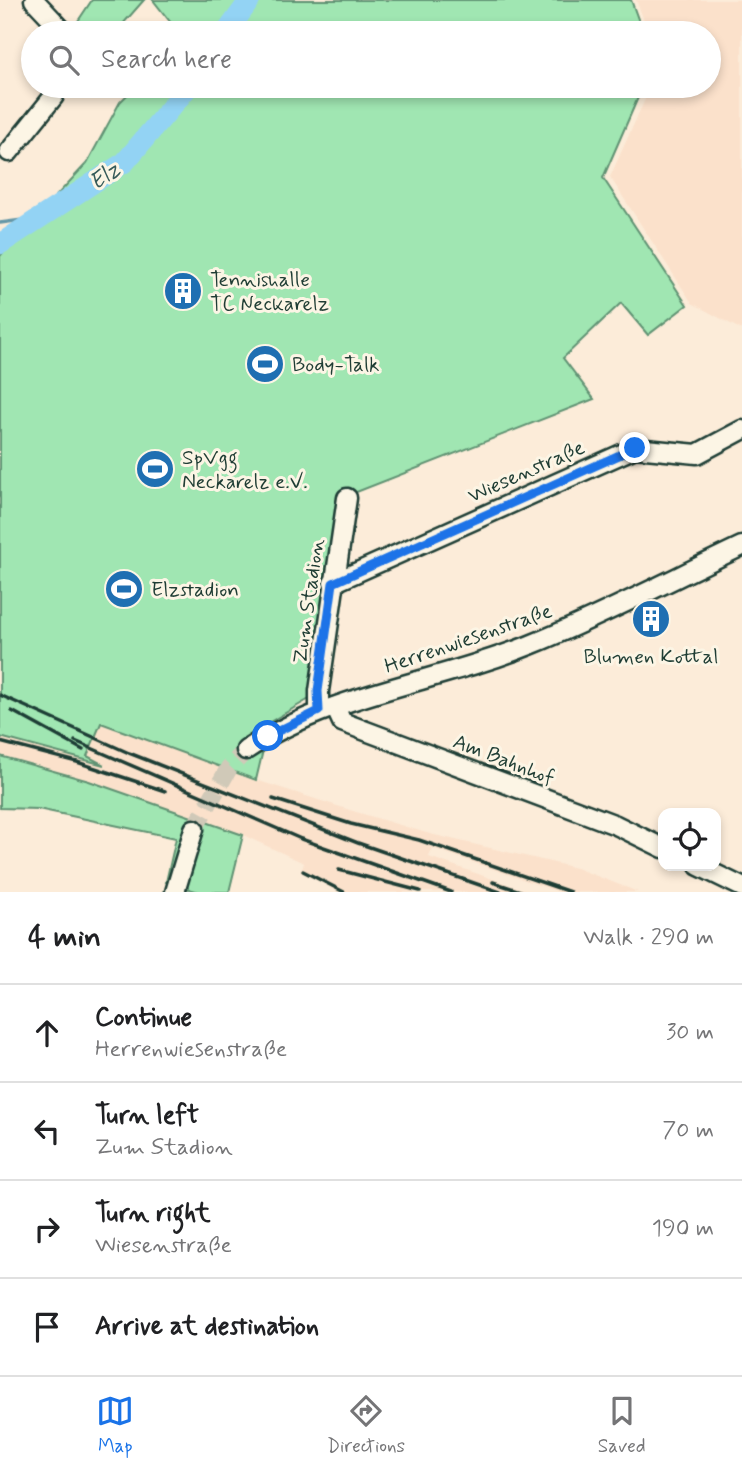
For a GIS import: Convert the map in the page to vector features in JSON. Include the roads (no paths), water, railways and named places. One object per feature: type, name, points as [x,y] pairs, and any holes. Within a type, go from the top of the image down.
[{"type":"street","points":[[34,0],[54,21]]},
{"type":"street","points":[[9,152],[52,98]]},
{"type":"street","name":"Wiesenstraße","points":[[333,583],[635,448],[697,454],[742,430]]},
{"type":"street","name":"Zum Stadion","points":[[327,709],[318,691],[347,498]]},
{"type":"street","name":"Herrenwiesenstraße","points":[[246,750],[278,729],[327,709],[528,646],[742,546]]},
{"type":"street","name":"Am Bahnhof","points":[[327,709],[342,722],[616,825],[658,846]]},
{"type":"street","points":[[175,892],[194,829]]},
{"type":"street","points":[[709,871],[742,887]]},
{"type":"waterway","name":"Elz","points":[[235,21],[250,0]]},
{"type":"waterway","name":"Elz","points":[[0,244],[125,162],[179,98]]},
{"type":"waterway","points":[[0,223],[38,218]]},
{"type":"tunnel","points":[[194,829],[229,768],[246,750]]},
{"type":"railway","points":[[0,695],[129,753],[358,843],[500,892]]},
{"type":"railway","points":[[12,711],[83,750]]},
{"type":"railway","points":[[75,741],[301,839],[451,892]]},
{"type":"railway","points":[[0,742],[77,762],[165,791]]},
{"type":"railway","points":[[273,799],[351,824],[419,840],[570,892]]},
{"type":"railway","points":[[339,870],[420,891]]},
{"type":"railway","points":[[303,871],[344,892]]},
{"type":"railway","points":[[493,882],[523,892]]},
{"type":"place","name":"Tennishalle TC Neckarelz","points":[[183,291]]},
{"type":"place","name":"Body-Talk","points":[[265,364]]},
{"type":"place","name":"SpVgg Neckarelz e.V.","points":[[155,469]]},
{"type":"place","name":"Elzstadion","points":[[124,589]]},
{"type":"place","name":"Blumen Kottal","points":[[651,619]]}]
